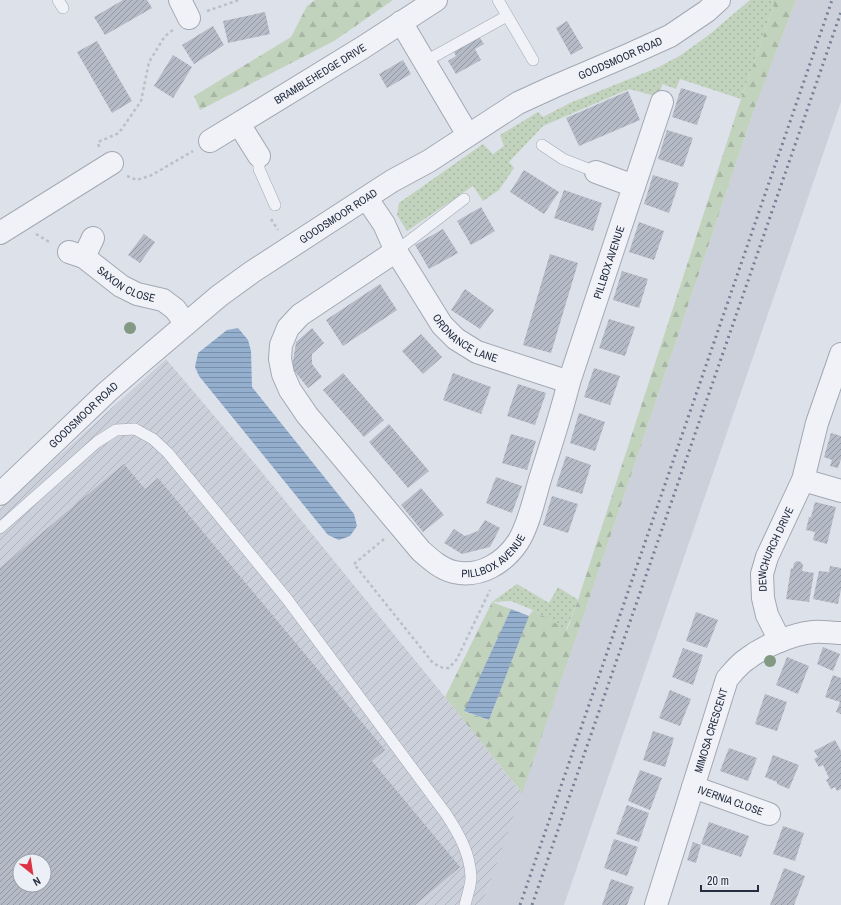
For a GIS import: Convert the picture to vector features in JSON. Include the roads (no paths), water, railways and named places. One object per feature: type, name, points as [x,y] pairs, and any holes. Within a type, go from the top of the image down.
[{"type":"street","name":"BRAMBLEHEDGE DRIVE","points":[[210,141],[362,48],[436,0]]},
{"type":"street","name":"GOODSMOOR ROAD","points":[[0,494],[107,392],[219,296],[252,272],[367,199],[392,181],[429,161],[518,103],[670,36],[707,11],[719,0]]},
{"type":"street","points":[[401,22],[468,135]]},
{"type":"street","name":"PILLBOX AVENUE","points":[[396,251],[300,315],[288,328],[282,345],[280,359],[282,374],[290,390],[308,414],[421,551],[433,562],[452,572],[472,574],[489,568],[507,556],[518,541],[535,494],[558,423],[569,382],[662,102]]},
{"type":"street","points":[[239,124],[259,156]]},
{"type":"street","points":[[1,231],[107,165]]},
{"type":"street","points":[[596,172],[634,186]]},
{"type":"street","name":"ORDNANCE LANE","points":[[367,199],[384,224],[396,251],[442,325],[456,339],[477,352],[569,382]]},
{"type":"street","name":"SAXON CLOSE","points":[[82,249],[121,286],[137,294],[163,300],[175,309],[186,324]]},
{"type":"street","name":"DEWCHURCH DRIVE","points":[[780,641],[767,615],[762,598],[762,574],[767,557],[803,480],[817,423],[841,354]]},
{"type":"street","points":[[803,480],[841,491]]},
{"type":"street","name":"MIMOSA CRESCENT","points":[[656,905],[727,679],[746,659],[762,649],[780,641],[800,634],[813,632],[841,633]]},
{"type":"street","name":"IVERNIA CLOSE","points":[[693,787],[769,814]]},
{"type":"lane","points":[[498,0],[533,60]]},
{"type":"lane","points":[[424,62],[507,16]]},
{"type":"lane","points":[[542,144],[563,159],[596,172]]},
{"type":"lane","points":[[259,156],[259,169],[275,205]]},
{"type":"lane","points":[[396,251],[464,199]]},
{"type":"lane","points":[[0,528],[97,442],[116,430],[135,429],[153,439],[168,452],[287,599],[446,814],[460,835],[468,853],[471,878],[465,905]]},
{"type":"water","points":[[238,328],[248,340],[251,351],[252,387],[354,514],[357,526],[350,536],[339,540],[328,535],[199,376],[195,367],[198,353],[227,330]]},
{"type":"water","points":[[511,609],[529,616],[489,720],[464,711]]},
{"type":"railway","points":[[520,905],[832,0]]},
{"type":"railway","points":[[532,905],[841,12]]}]
